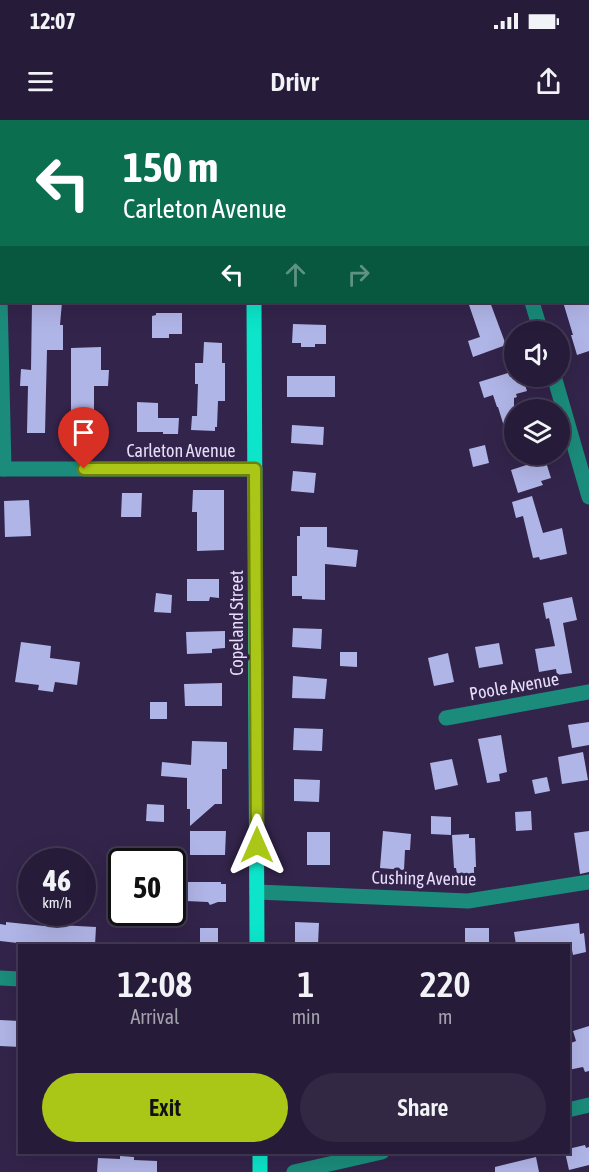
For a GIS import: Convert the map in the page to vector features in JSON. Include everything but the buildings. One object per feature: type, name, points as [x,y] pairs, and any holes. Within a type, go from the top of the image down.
[{"type":"main road","name":"Copeland Street","points":[[254,303],[256,944]]},
{"type":"main road","points":[[260,1154],[260,1172]]},
{"type":"street","points":[[0,303],[2,469]]},
{"type":"street","points":[[532,303],[538,321]]},
{"type":"street","points":[[557,387],[589,497]]},
{"type":"street","name":"Carleton Avenue","points":[[2,469],[255,469]]},
{"type":"street","name":"Poole Avenue","points":[[446,718],[589,692]]},
{"type":"street","name":"Cushing Avenue","points":[[257,892],[468,901],[589,882]]},
{"type":"street","points":[[0,978],[18,979]]},
{"type":"street","points":[[570,1110],[589,1105]]},
{"type":"street","points":[[294,1172],[373,1154]]},
{"type":"route","points":[[84,469],[255,469],[257,845]]}]
